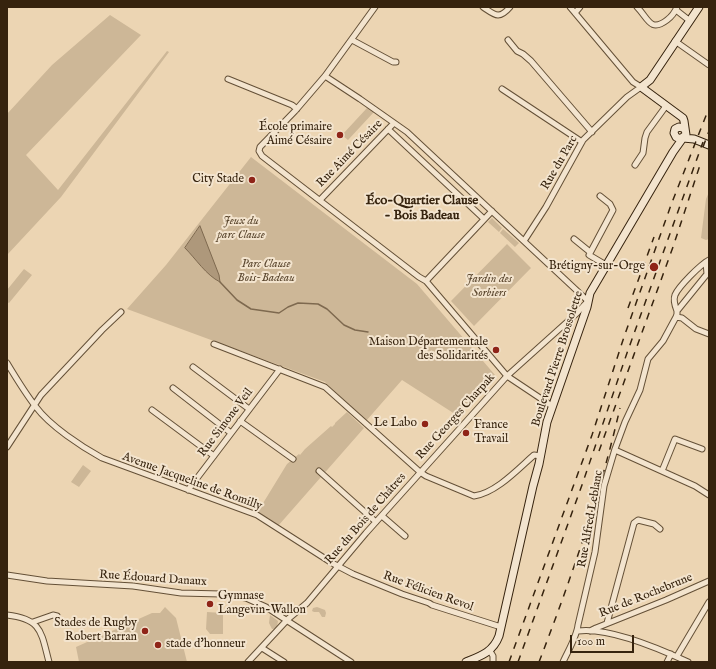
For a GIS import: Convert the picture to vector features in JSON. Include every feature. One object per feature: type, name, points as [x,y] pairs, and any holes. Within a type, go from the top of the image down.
[{"type":"main road","points":[[683,132],[684,121],[681,117],[641,87],[650,80],[675,41],[700,7]]},
{"type":"main road","points":[[683,132],[709,141]]},
{"type":"main road","points":[[683,132],[694,139],[709,145]]},
{"type":"main road","name":"Boulevard Pierre Brossolette","points":[[490,651],[497,641],[501,628],[541,456],[547,422],[590,293],[604,272],[606,265],[673,152],[683,132]]},
{"type":"main road","points":[[466,662],[482,656],[490,651]]},
{"type":"street","points":[[375,7],[325,76],[260,147],[259,151],[262,156],[426,281],[507,376],[552,406]]},
{"type":"street","points":[[483,7],[493,14],[500,15],[504,14],[510,7]]},
{"type":"street","points":[[570,7],[634,82],[641,87]]},
{"type":"street","points":[[575,13],[580,7]]},
{"type":"street","points":[[637,7],[651,24],[656,26],[670,18],[676,8],[690,21]]},
{"type":"street","points":[[352,40],[393,62],[396,62]]},
{"type":"street","points":[[508,40],[517,51],[531,61],[592,132]]},
{"type":"street","points":[[675,41],[709,65]]},
{"type":"street","points":[[325,76],[394,122],[421,144],[588,301]]},
{"type":"street","points":[[228,79],[292,105],[296,109]]},
{"type":"street","name":"Rue du Parc","points":[[524,241],[546,207],[582,142],[627,97],[641,87]]},
{"type":"street","points":[[502,89],[582,142]]},
{"type":"street","points":[[635,165],[643,153],[647,132],[666,106]]},
{"type":"street","name":"Rue Aimé Césaire","points":[[320,200],[394,122]]},
{"type":"street","points":[[388,129],[484,219]]},
{"type":"street","points":[[590,252],[613,210],[610,204],[600,196]]},
{"type":"street","points":[[426,281],[492,211]]},
{"type":"street","points":[[574,239],[590,252],[590,256],[606,265]]},
{"type":"street","points":[[677,311],[707,274],[707,261]]},
{"type":"street","name":"Rue Alfred Leblanc","points":[[563,662],[574,636],[578,631],[578,625],[595,552],[601,501],[615,450],[625,422],[640,390],[648,359],[665,338],[678,314],[674,300],[676,294],[696,269],[707,261]]},
{"type":"street","name":"Rue Georges Charpak","points":[[420,472],[507,376],[576,314],[588,301]]},
{"type":"street","points":[[7,447],[41,395],[121,312]]},
{"type":"street","points":[[676,317],[682,318],[696,329],[709,334]]},
{"type":"street","points":[[214,344],[325,387],[420,472]]},
{"type":"street","name":"Avenue Jacqueline de Romilly","points":[[7,363],[23,390],[50,421],[91,452],[102,458],[257,515],[349,572]]},
{"type":"street","points":[[193,367],[249,409]]},
{"type":"street","name":"Rue Simone Veil","points":[[188,490],[280,369]]},
{"type":"street","points":[[173,388],[231,432]]},
{"type":"street","points":[[152,410],[214,456]]},
{"type":"street","points":[[240,421],[293,459]]},
{"type":"street","points":[[662,470],[675,438],[702,450]]},
{"type":"street","points":[[615,450],[662,470],[695,486],[709,495]]},
{"type":"street","name":"Rue du Bois de Châtres","points":[[248,662],[286,621],[307,603],[420,472],[426,476],[474,496],[479,496],[495,487],[534,455],[541,456]]},
{"type":"street","points":[[319,471],[376,522]]},
{"type":"street","points":[[382,516],[405,536]]},
{"type":"street","points":[[607,623],[634,524],[638,520],[654,524],[660,529]]},
{"type":"street","name":"Rue Félicien Revol","points":[[349,572],[432,605],[501,628]]},
{"type":"street","name":"Rue Édouard Danaux","points":[[7,575],[47,581],[133,586],[185,593],[234,595],[246,598],[257,602],[351,662]]},
{"type":"street","name":"Rue de Rochebrune","points":[[590,631],[709,581]]},
{"type":"street","points":[[676,656],[709,602]]},
{"type":"street","points":[[7,615],[25,618],[36,625],[42,634],[49,662]]},
{"type":"street","points":[[33,622],[53,615],[57,616]]},
{"type":"street","points":[[578,631],[590,631],[625,637],[688,662]]},
{"type":"street","points":[[262,648],[284,662]]},
{"type":"street","points":[[490,651],[493,655],[493,662]]},
{"type":"street","points":[[667,662],[671,654]]},
{"type":"green space","points":[[110,15],[141,35],[26,155],[58,190],[167,51],[169,52],[61,197],[7,255],[7,114],[52,65]]},
{"type":"green space","points":[[367,108],[374,112],[348,140],[342,135]]},
{"type":"green space","name":"Parc Clause Bois-Badeau","points":[[251,157],[417,284],[495,375],[458,416],[402,380],[366,421],[325,382],[127,309],[166,265]]},
{"type":"green space","points":[[709,192],[709,239],[706,240],[701,238],[706,199]]},
{"type":"green space","points":[[492,218],[502,228],[499,232],[488,222]]},
{"type":"green space","points":[[503,229],[519,243],[515,247],[500,233]]},
{"type":"green space","name":"Jardin des Sorbiers","points":[[507,244],[531,268],[474,326],[451,301]]},
{"type":"green space","points":[[24,269],[32,275],[9,303],[7,302],[7,290]]},
{"type":"green space","points":[[347,412],[364,428],[278,526],[257,513],[287,464],[299,454],[300,455]]},
{"type":"green space","points":[[83,465],[91,471],[79,487],[71,482]]},
{"type":"green space","name":"Stades de Rugby Robert Barran","points":[[165,607],[176,618],[187,662],[79,662],[76,647],[152,613],[160,613]]},
{"type":"green space","points":[[317,607],[325,610],[325,617],[322,617],[319,612],[312,611],[313,608]]},
{"type":"green space","points":[[207,612],[223,613],[223,634],[210,634],[206,629]]},
{"type":"green space","points":[[270,615],[278,621],[277,627],[274,629],[272,629],[269,623]]},
{"type":"shaded area","points":[[200,226],[219,275],[220,282],[206,271],[185,248]]},
{"type":"waterway","points":[[220,282],[237,300],[251,309],[279,313],[298,303],[318,304],[327,309],[344,325],[355,330],[368,332]]},
{"type":"railway","points":[[509,662],[592,435],[624,337],[671,205],[709,108]]},
{"type":"railway","points":[[703,147],[709,131]]},
{"type":"railway","points":[[518,662],[703,142]]},
{"type":"railway","points":[[599,451],[673,247],[701,162]]},
{"type":"railway","points":[[628,308],[654,237]]},
{"type":"railway","points":[[539,662],[562,600],[594,505],[620,408]]},
{"type":"place","name":"École primaire Aimé Césaire","points":[[340,135]]},
{"type":"place","name":"City Stade","points":[[252,180]]},
{"type":"place","name":"Brétigny-sur-Orge","points":[[654,267]]},
{"type":"place","name":"Maison Départementale des Solidarités","points":[[496,350]]},
{"type":"place","name":"Le Labo","points":[[425,424]]},
{"type":"place","name":"France Travail","points":[[466,433]]},
{"type":"place","name":"Gymnase Langevin-Wallon","points":[[210,604]]},
{"type":"place","name":"Stades de Rugby Robert Barran","points":[[145,631]]},
{"type":"place","name":"stade d'honneur","points":[[158,645]]},
{"type":"district","name":"Éco-Quartier Clause - Bois Badeau","points":[[422,208]]},
{"type":"park label","name":"Jeux du parc Clause","points":[[241,229]]}]
